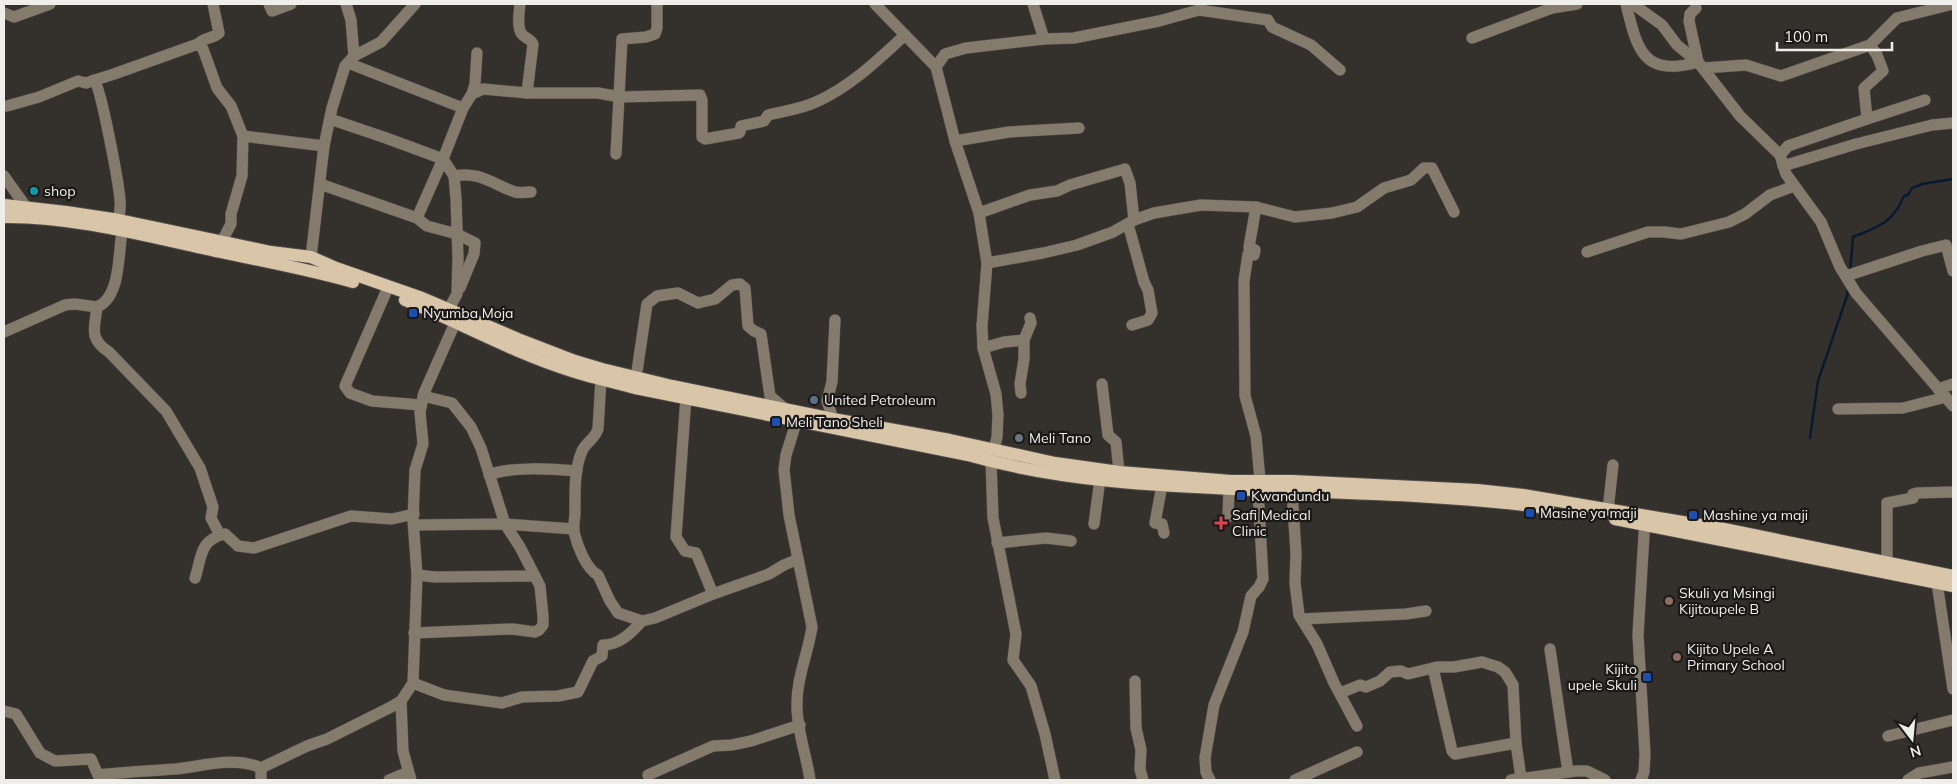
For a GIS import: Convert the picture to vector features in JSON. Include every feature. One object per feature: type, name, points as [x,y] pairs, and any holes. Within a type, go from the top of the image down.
[{"type":"main road","points":[[4,205],[26,212],[222,241],[271,252],[311,257],[336,268],[422,298],[449,316],[571,371],[635,388],[798,416],[968,455],[992,455]]},
{"type":"main road","points":[[4,217],[26,212]]},
{"type":"main road","points":[[120,226],[308,270],[386,292],[575,361],[636,378],[784,408],[798,416],[833,419],[992,455],[1055,463],[1100,479],[1228,489],[1259,485],[1477,490],[1523,495],[1608,510],[1645,520],[1953,586]]},
{"type":"main road","points":[[1075,471],[1119,472],[1231,481],[1292,491],[1494,502],[1554,508],[1724,529],[1953,576]]},
{"type":"street","points":[[4,13],[14,16],[50,4]]},
{"type":"street","points":[[7,106],[39,97],[78,81],[86,83],[198,44],[203,39],[217,35],[219,33],[213,4]]},
{"type":"street","points":[[269,4],[272,11],[291,4]]},
{"type":"street","points":[[346,4],[351,20],[351,60]]},
{"type":"street","points":[[311,257],[324,146],[345,66],[351,60],[381,42],[415,4]]},
{"type":"street","points":[[520,4],[520,31],[533,44],[527,93]]},
{"type":"street","points":[[616,154],[622,39],[646,37],[654,34],[657,28],[657,4]]},
{"type":"street","points":[[875,4],[936,67],[955,141],[979,212],[987,263],[982,326],[983,348],[996,394],[998,415],[997,437],[992,455],[993,518],[1016,634],[1013,660],[1031,686],[1045,734],[1054,780]]},
{"type":"street","points":[[1033,4],[1044,39]]},
{"type":"street","points":[[1472,38],[1552,8],[1577,4]]},
{"type":"street","points":[[1626,4],[1640,51],[1650,61],[1667,67],[1746,65],[1781,76],[1870,45],[1897,18],[1953,4]]},
{"type":"street","points":[[1633,4],[1662,25],[1677,45],[1701,65],[1740,116],[1781,160],[1794,186],[1821,222],[1856,293],[1946,398]]},
{"type":"street","points":[[936,67],[945,54],[966,48],[1044,39],[1074,38],[1159,20],[1200,7],[1268,20],[1272,27],[1311,45],[1340,70]]},
{"type":"street","points":[[1696,8],[1690,14],[1689,22],[1701,65]]},
{"type":"street","points":[[472,94],[483,89],[527,93],[620,96],[700,95],[702,100],[702,137],[705,139],[740,132],[741,126],[764,121],[768,115],[817,102],[872,66],[905,35]]},
{"type":"street","points":[[198,44],[203,49],[217,88],[231,106],[243,136],[242,176],[231,214],[231,224],[222,241]]},
{"type":"street","points":[[1867,119],[1864,88],[1883,71],[1878,55],[1870,45]]},
{"type":"street","points":[[417,218],[463,108],[476,84],[477,53]]},
{"type":"street","points":[[351,60],[463,108]]},
{"type":"street","points":[[4,332],[65,305],[75,304],[97,307],[107,301],[113,291],[120,226],[120,202],[116,167],[94,80]]},
{"type":"street","points":[[1781,160],[1788,146],[1925,100]]},
{"type":"street","points":[[330,120],[443,159],[454,176],[457,234],[457,294]]},
{"type":"street","points":[[1781,160],[1932,125],[1953,123]]},
{"type":"street","points":[[955,141],[1009,132],[1079,128]]},
{"type":"street","points":[[243,136],[324,146]]},
{"type":"street","points":[[987,263],[1043,254],[1077,245],[1113,232],[1131,222],[1154,213],[1201,205],[1256,207],[1295,217],[1332,213],[1357,207],[1384,188],[1411,180],[1424,168],[1432,168],[1454,212]]},
{"type":"street","points":[[979,212],[1030,196],[1057,191],[1070,185],[1125,169],[1130,183],[1131,222],[1152,313],[1148,320],[1132,324]]},
{"type":"street","points":[[454,176],[464,174],[481,176],[516,192],[531,192]]},
{"type":"street","points":[[4,176],[26,212]]},
{"type":"street","points":[[261,768],[307,746],[327,739],[401,701],[414,683],[417,575],[414,470],[423,444],[420,412],[422,400],[449,316],[476,248],[476,243],[457,234],[427,226],[417,218],[320,184]]},
{"type":"street","points":[[1587,252],[1648,232],[1681,234],[1729,222],[1745,214],[1770,195],[1794,186]]},
{"type":"street","points":[[1210,780],[1206,772],[1205,758],[1214,705],[1243,632],[1251,596],[1263,579],[1256,436],[1245,396],[1244,281],[1248,254],[1254,254],[1255,250],[1249,247],[1256,207]]},
{"type":"street","points":[[1846,276],[1946,245],[1953,271]]},
{"type":"street","points":[[636,378],[647,304],[656,296],[678,294],[698,303],[714,299],[732,285],[740,284],[746,288],[748,326],[762,334],[770,396],[784,408]]},
{"type":"street","points":[[386,292],[345,386],[350,393],[372,401],[447,400],[452,402],[471,427],[481,448],[505,524],[535,576],[540,586],[542,598],[543,625],[535,632],[512,629],[414,633]]},
{"type":"street","points":[[97,307],[93,331],[102,348],[166,411],[200,468],[213,506],[211,518],[220,535]]},
{"type":"street","points":[[1021,393],[1020,384],[1024,359],[1024,340],[1030,318]]},
{"type":"street","points":[[833,419],[827,401],[832,382],[834,320]]},
{"type":"street","points":[[983,348],[1004,342],[1024,340]]},
{"type":"street","points":[[601,379],[598,430],[595,437],[587,443],[583,450],[577,471],[574,529],[580,548],[592,572],[598,575],[618,613],[642,620],[655,618],[713,594],[770,574],[784,564],[798,559]]},
{"type":"street","points":[[1102,384],[1108,435],[1116,442],[1119,472]]},
{"type":"street","points":[[1946,398],[1953,384]]},
{"type":"street","points":[[686,397],[676,537],[685,551],[696,553],[713,594]]},
{"type":"street","points":[[1838,409],[1903,408],[1946,398]]},
{"type":"street","points":[[798,416],[786,455],[784,470],[789,515],[812,627],[799,679],[797,708],[810,780]]},
{"type":"street","points":[[1608,510],[1613,479],[1613,465]]},
{"type":"street","points":[[489,475],[499,471],[552,469],[577,471]]},
{"type":"street","points":[[1094,524],[1100,479]]},
{"type":"street","points":[[1162,485],[1156,522],[1162,524],[1164,533]]},
{"type":"street","points":[[1228,489],[1228,517]]},
{"type":"street","points":[[1292,491],[1296,553],[1295,583],[1300,615],[1317,644],[1357,726]]},
{"type":"street","points":[[1887,563],[1887,503],[1913,498],[1913,494],[1917,492],[1953,492]]},
{"type":"street","points":[[195,578],[203,548],[216,536],[225,534],[238,546],[254,548],[351,516],[574,529]]},
{"type":"street","points":[[1641,780],[1644,772],[1645,754],[1638,635],[1645,520]]},
{"type":"street","points":[[997,543],[1046,538],[1071,541]]},
{"type":"street","points":[[417,575],[435,577],[535,576]]},
{"type":"street","points":[[1938,583],[1953,688]]},
{"type":"street","points":[[1302,619],[1426,612]]},
{"type":"street","points":[[414,683],[444,695],[502,703],[522,697],[558,696],[578,692],[593,661],[602,656],[603,645],[610,645],[631,633],[642,620]]},
{"type":"street","points":[[1550,649],[1568,772]]},
{"type":"street","points":[[1340,693],[1360,686],[1366,687],[1380,681],[1390,672],[1401,671],[1408,674],[1434,668],[1482,662],[1492,664],[1505,672],[1513,685],[1516,743],[1523,779],[1587,771],[1605,780]]},
{"type":"street","points":[[1434,668],[1452,751],[1455,754],[1516,743]]},
{"type":"street","points":[[1135,681],[1136,728],[1141,750],[1140,769],[1143,780]]},
{"type":"street","points":[[389,780],[410,776],[403,752],[401,701]]},
{"type":"street","points":[[4,712],[16,714],[40,753],[55,762],[91,759],[98,778],[215,763],[253,764],[261,768]]},
{"type":"street","points":[[1888,736],[1953,720]]},
{"type":"street","points":[[648,775],[713,746],[751,741],[800,725]]},
{"type":"street","points":[[1295,780],[1357,752]]},
{"type":"street","points":[[261,768],[261,780]]},
{"type":"street","points":[[1908,780],[1919,773],[1953,768]]},
{"type":"waterway","points":[[1850,272],[1853,237],[1884,223],[1895,212],[1904,196],[1908,195],[1912,188],[1922,184],[1953,179]]},
{"type":"waterway","points":[[1810,438],[1818,381],[1847,296],[1848,287]]},
{"type":"place","name":"shop","points":[[34,191]]},
{"type":"place","name":"Nyumba Moja","points":[[413,313]]},
{"type":"place","name":"United Petroleum","points":[[814,400]]},
{"type":"place","name":"Meli Tano Sheli","points":[[776,422]]},
{"type":"place","name":"Meli Tano","points":[[1019,438]]},
{"type":"place","name":"Kwandundu","points":[[1241,496]]},
{"type":"place","name":"Masine ya maji","points":[[1530,513]]},
{"type":"place","name":"Mashine ya maji","points":[[1693,515]]},
{"type":"place","name":"Safi Medical Clinic","points":[[1221,523]]},
{"type":"place","name":"Skuli ya Msingi Kijitoupele B","points":[[1669,601]]},
{"type":"place","name":"Kijito Upele A Primary School","points":[[1677,657]]},
{"type":"place","name":"Kijito upele Skuli","points":[[1647,677]]}]
